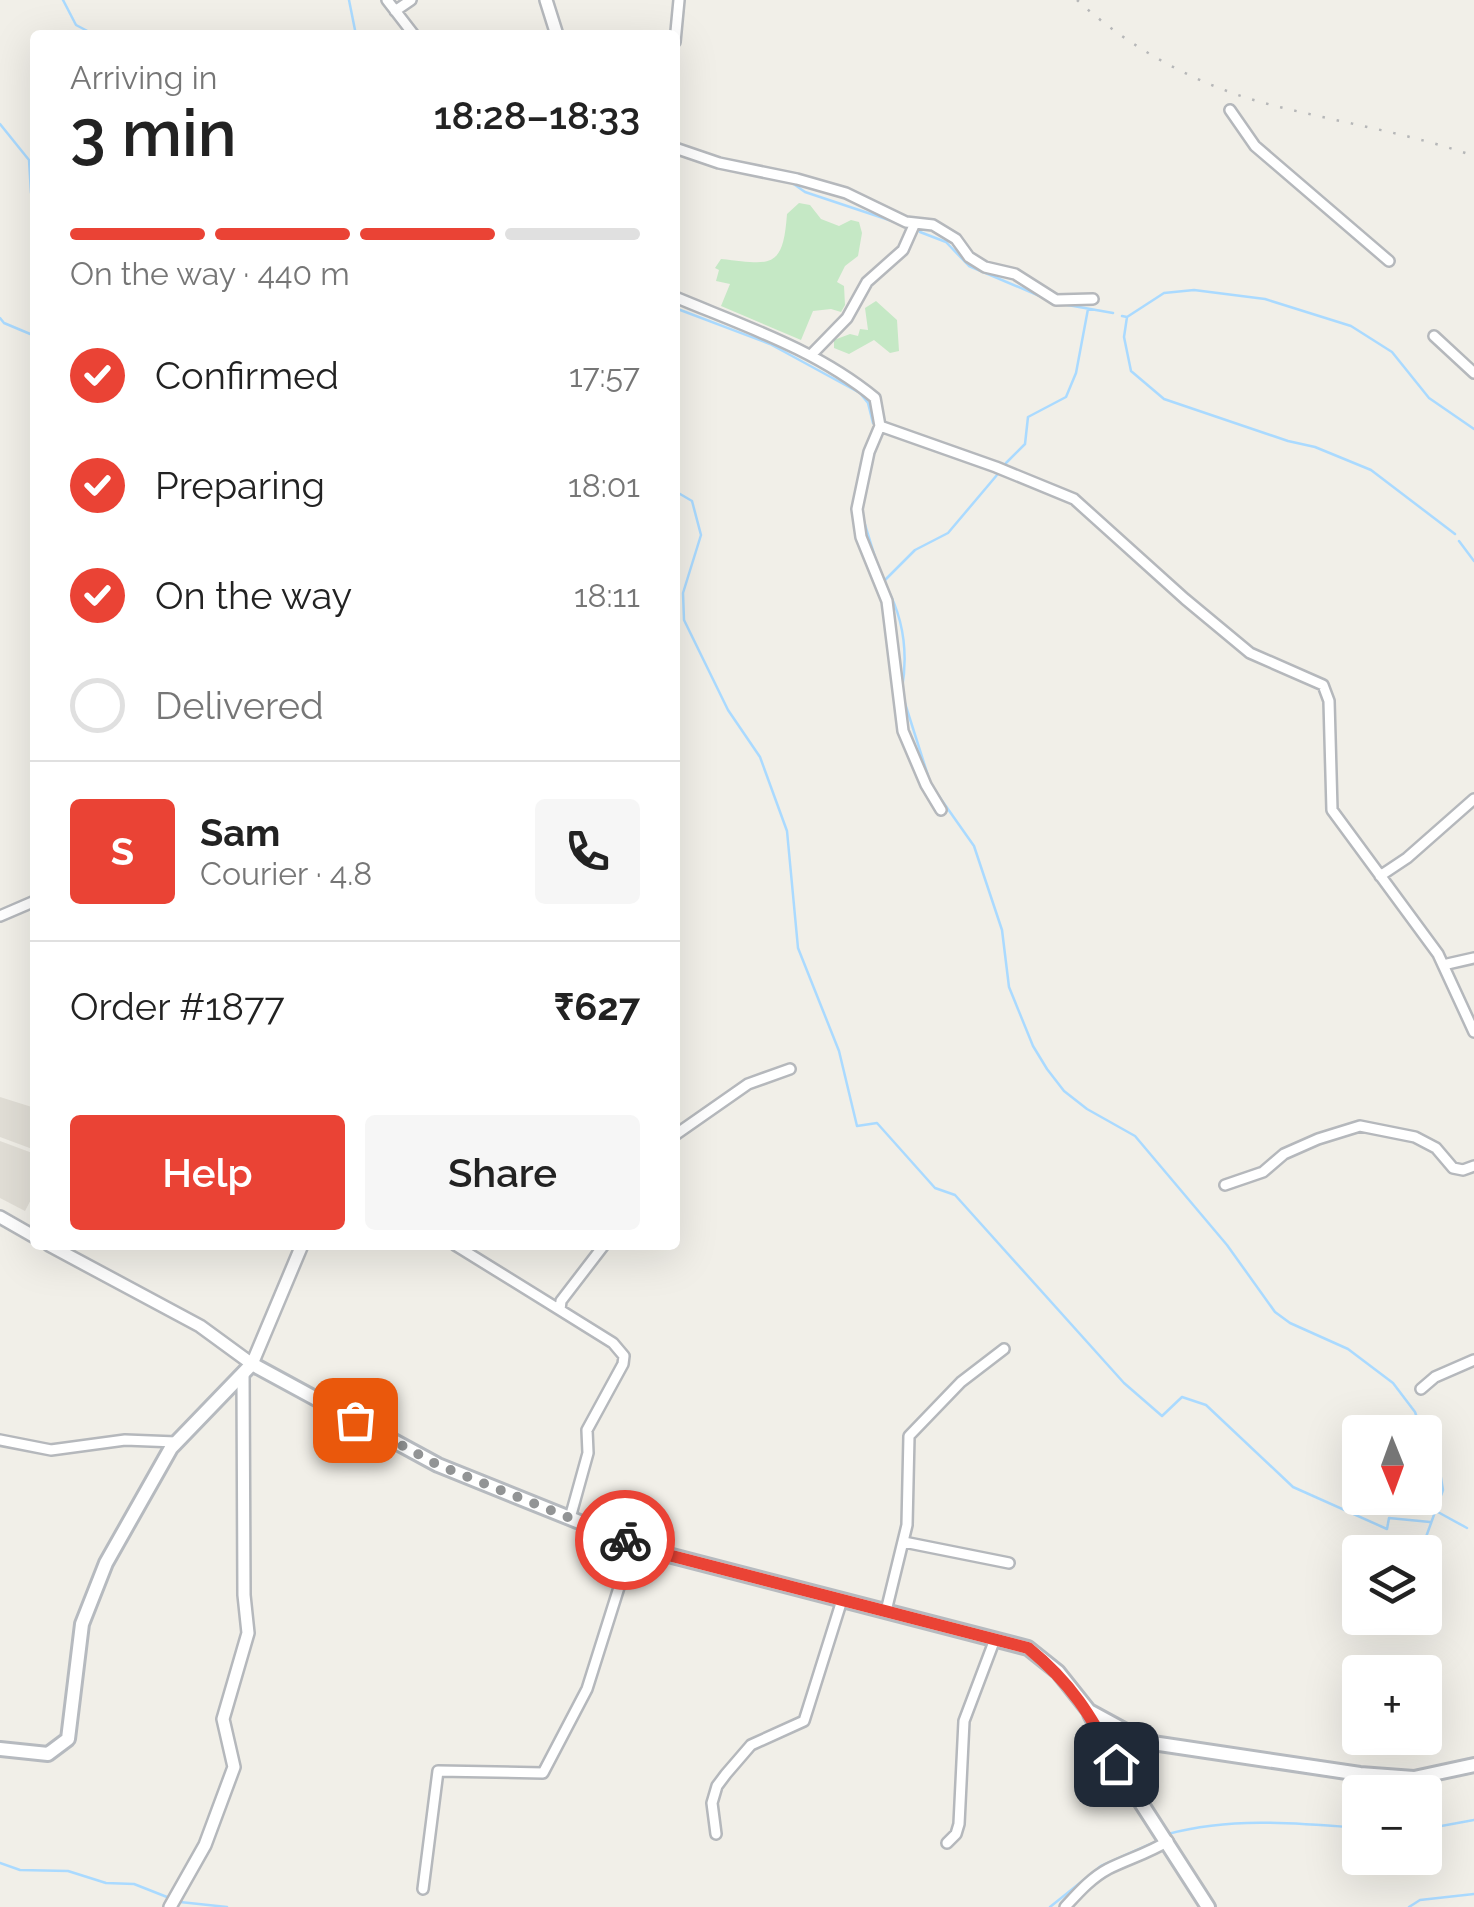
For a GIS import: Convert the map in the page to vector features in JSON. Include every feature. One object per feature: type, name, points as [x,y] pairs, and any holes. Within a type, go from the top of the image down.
[{"type":"main road","points":[[0,1748],[48,1754],[68,1739],[82,1624],[106,1563],[176,1442],[247,1369],[438,1465],[649,1550],[1028,1648],[1058,1672],[1089,1712],[1116,1764],[1208,1907]]},
{"type":"main road","points":[[1089,1712],[1146,1742],[1360,1774],[1414,1778],[1474,1765]]},
{"type":"street","points":[[387,0],[410,30]]},
{"type":"street","points":[[395,11],[410,0]]},
{"type":"street","points":[[546,0],[556,30]]},
{"type":"street","points":[[676,30],[679,0]]},
{"type":"street","points":[[1230,110],[1255,146],[1389,261]]},
{"type":"street","points":[[680,150],[719,163],[797,178],[846,193],[914,223],[942,229],[956,239],[969,257],[985,267],[1015,274],[1056,300],[1093,299]]},
{"type":"street","points":[[810,354],[847,318],[867,282],[902,250],[914,223]]},
{"type":"street","points":[[680,299],[810,354],[854,380],[875,398],[880,426],[869,452],[857,510],[861,537],[888,601],[903,731],[926,786],[941,810]]},
{"type":"street","points":[[1434,336],[1474,373]]},
{"type":"street","points":[[880,426],[996,466],[1074,499],[1250,653],[1323,684],[1329,700],[1332,810],[1443,965],[1474,1032]]},
{"type":"street","points":[[1380,876],[1407,858],[1474,799]]},
{"type":"street","points":[[0,916],[30,903]]},
{"type":"street","points":[[1443,965],[1474,958]]},
{"type":"street","points":[[680,1132],[748,1084],[790,1069]]},
{"type":"street","points":[[1225,1185],[1263,1172],[1284,1154],[1318,1138],[1360,1126],[1426,1142],[1443,1154],[1453,1168],[1474,1166]]},
{"type":"street","points":[[0,1217],[30,1234]]},
{"type":"street","points":[[58,1250],[200,1326],[247,1369]]},
{"type":"street","points":[[170,1907],[204,1845],[234,1767],[222,1719],[248,1633],[244,1595],[247,1369],[300,1250]]},
{"type":"street","points":[[463,1250],[613,1343],[624,1356],[587,1430],[588,1454],[570,1518]]},
{"type":"street","points":[[560,1310],[561,1301],[600,1250]]},
{"type":"street","points":[[886,1611],[904,1542],[910,1436],[961,1382],[1004,1349]]},
{"type":"street","points":[[1422,1388],[1429,1380],[1474,1360]]},
{"type":"street","points":[[0,1440],[51,1450],[124,1440],[176,1442]]},
{"type":"street","points":[[904,1542],[1010,1562]]},
{"type":"street","points":[[423,1888],[438,1771],[543,1773],[587,1689],[633,1543]]},
{"type":"street","points":[[716,1834],[712,1803],[726,1774],[751,1746],[804,1722],[842,1600]]},
{"type":"street","points":[[946,1843],[956,1834],[959,1824],[964,1721],[995,1640]]},
{"type":"street","points":[[1116,1764],[1129,1746],[1146,1742]]},
{"type":"street","points":[[1065,1907],[1086,1884],[1107,1870],[1148,1854],[1168,1840]]},
{"type":"shaded area","points":[[0,1097],[30,1106],[30,1148],[0,1137]]},
{"type":"shaded area","points":[[0,1141],[30,1152],[30,1202],[25,1211],[0,1198]]},
{"type":"green space","points":[[799,203],[810,205],[821,219],[839,226],[851,220],[859,222],[862,233],[858,256],[845,266],[837,282],[844,286],[845,305],[841,312],[813,311],[801,340],[721,306],[730,284],[716,281],[719,270],[715,268],[721,259],[771,260],[782,246],[787,214]]},
{"type":"green space","points":[[876,301],[897,320],[899,351],[890,353],[874,340],[849,354],[834,348],[834,340],[850,334],[858,336],[860,329],[868,330],[865,308]]},
{"type":"waterway","points":[[63,0],[76,25],[86,30]]},
{"type":"waterway","points":[[349,0],[355,30]]},
{"type":"waterway","points":[[0,124],[29,160],[30,176]]},
{"type":"waterway","points":[[729,169],[765,177]]},
{"type":"waterway","points":[[788,180],[805,192],[901,224]]},
{"type":"waterway","points":[[920,232],[946,242],[969,266],[1049,300]]},
{"type":"waterway","points":[[1127,317],[1164,293],[1194,290],[1265,299],[1351,326],[1392,352],[1429,398],[1474,429]]},
{"type":"waterway","points":[[1062,304],[1113,313]]},
{"type":"waterway","points":[[1006,463],[1025,444],[1028,417],[1066,397],[1076,373],[1088,309]]},
{"type":"waterway","points":[[680,310],[770,344],[860,393],[868,403],[873,423]]},
{"type":"waterway","points":[[1122,316],[1127,317],[1124,337],[1131,371],[1164,399],[1315,447],[1371,470],[1455,534]]},
{"type":"waterway","points":[[0,318],[30,334]]},
{"type":"waterway","points":[[884,581],[915,550],[948,533],[997,475]]},
{"type":"waterway","points":[[680,494],[692,501],[701,535],[683,593],[684,620],[728,710],[760,757],[787,831],[798,948],[839,1051],[857,1126],[877,1123],[935,1188],[955,1195],[1124,1383],[1162,1416],[1182,1397],[1206,1405],[1293,1487],[1387,1529],[1389,1518],[1430,1522]]},
{"type":"waterway","points":[[862,505],[879,570]]},
{"type":"waterway","points":[[1459,541],[1474,561]]},
{"type":"waterway","points":[[886,586],[903,637],[902,689]]},
{"type":"waterway","points":[[903,697],[931,785],[974,846],[1002,930],[1009,987],[1033,1046],[1047,1069],[1064,1091],[1087,1109],[1135,1136],[1227,1245],[1275,1312],[1290,1323],[1348,1349],[1393,1383],[1416,1415]]},
{"type":"waterway","points":[[1442,1484],[1442,1493]]},
{"type":"waterway","points":[[1442,1514],[1467,1528]]},
{"type":"waterway","points":[[1427,1535],[1434,1515]]},
{"type":"waterway","points":[[1442,1826],[1474,1820]]},
{"type":"waterway","points":[[1168,1834],[1240,1823],[1342,1827]]},
{"type":"waterway","points":[[1050,1907],[1101,1866],[1153,1843]]},
{"type":"waterway","points":[[0,1863],[20,1870],[68,1871],[106,1883],[134,1884],[167,1897]]},
{"type":"waterway","points":[[1409,1907],[1420,1900],[1474,1894]]},
{"type":"waterway","points":[[180,1902],[227,1907]]},
{"type":"railway","points":[[1077,0],[1117,33],[1208,84],[1257,101],[1474,156]]},
{"type":"way so far","points":[[355,1420],[438,1465],[625,1540]]},
{"type":"route","points":[[625,1540],[649,1550],[1028,1648],[1058,1672],[1089,1712],[1116,1764]]}]
